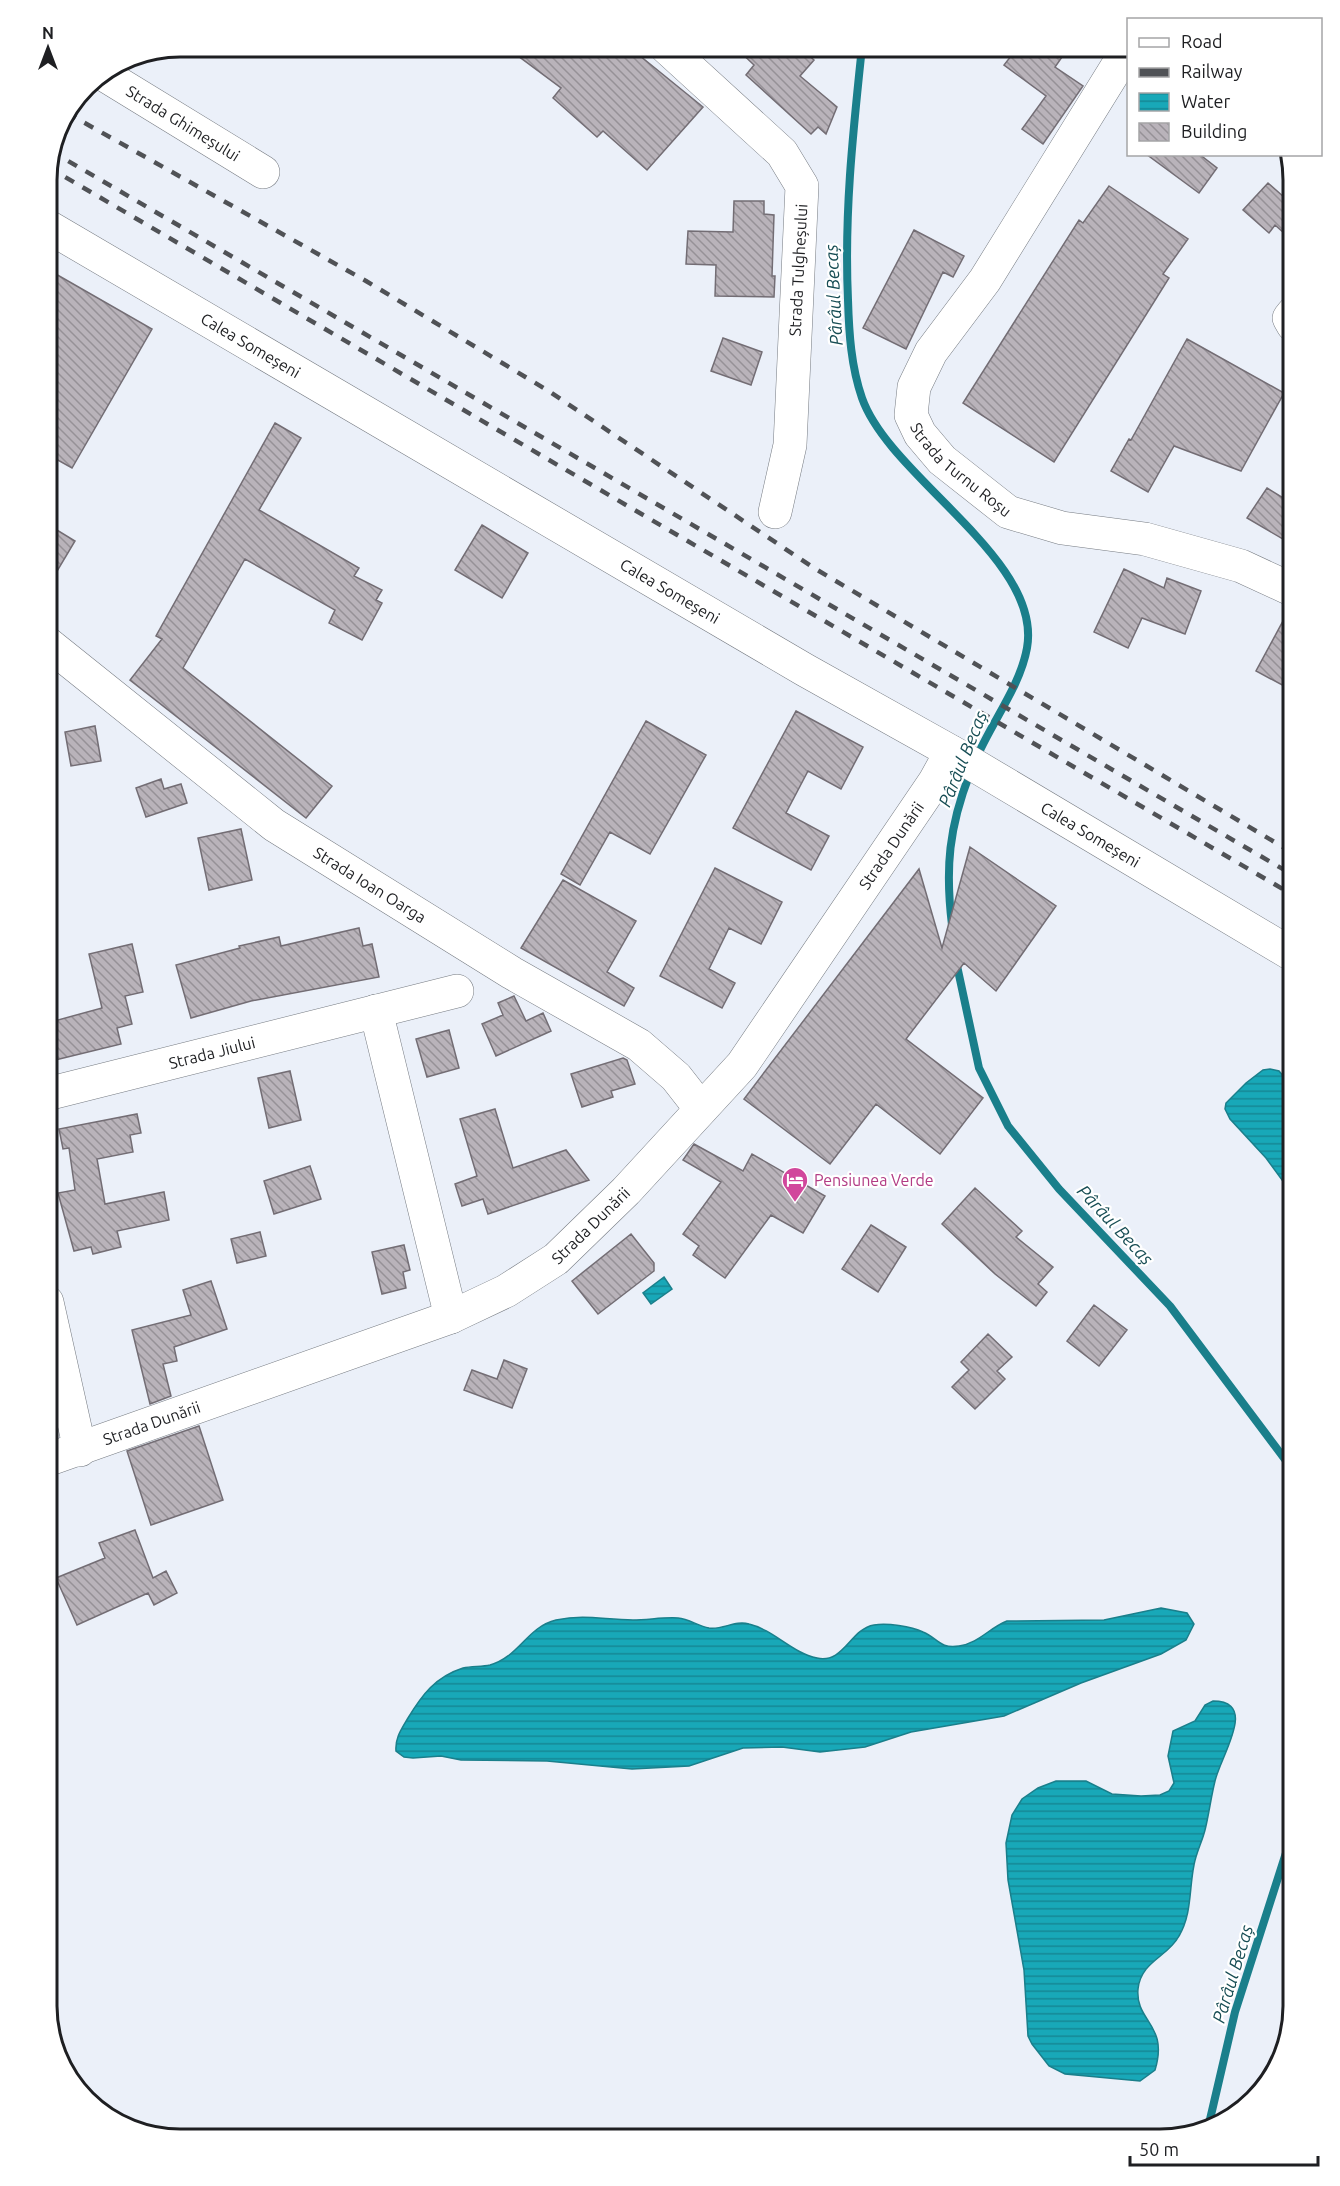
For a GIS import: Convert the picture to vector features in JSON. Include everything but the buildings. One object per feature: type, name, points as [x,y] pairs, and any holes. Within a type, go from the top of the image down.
[{"type":"street","name":"Strada Tulgheșului","points":[[677,57],[782,153],[802,186],[790,445],[775,512]]},
{"type":"street","name":"Strada Turnu Roșu","points":[[1123,57],[985,280],[931,352],[914,387],[911,415],[920,434],[942,460],[1008,512],[1062,528],[1166,545],[1241,566],[1283,585]]},
{"type":"street","name":"Strada Ghimeșului","points":[[110,78],[263,172]]},
{"type":"street","name":"Calea Someșeni","points":[[57,232],[805,670],[954,754],[1283,949]]},
{"type":"street","name":"Strada Ioan Oarga","points":[[57,651],[274,825],[512,973],[639,1045],[676,1077],[701,1108]]},
{"type":"street","name":"Strada Dunării","points":[[57,1457],[451,1317],[506,1291],[556,1259],[626,1191],[742,1065],[954,754]]},
{"type":"street","name":"Strada Jiului","points":[[57,1091],[457,991]]},
{"type":"street","points":[[376,1011],[451,1317]]},
{"type":"street","points":[[57,1347],[80,1449]]},
{"type":"water","points":[[1263,1070],[1279,1071],[1283,1076],[1283,1181],[1266,1158],[1230,1119],[1225,1109],[1226,1103]]},
{"type":"water","points":[[664,1277],[672,1289],[651,1304],[643,1293]]},
{"type":"water","points":[[1161,1608],[1187,1613],[1194,1624],[1186,1640],[1161,1654],[1081,1683],[1004,1716],[911,1732],[865,1747],[820,1752],[782,1747],[743,1748],[689,1766],[632,1769],[547,1761],[461,1760],[441,1756],[413,1758],[404,1757],[396,1751],[403,1726],[419,1702],[437,1682],[463,1668],[487,1666],[500,1661],[538,1629],[556,1620],[577,1617],[633,1620],[678,1618],[714,1628],[744,1623],[767,1631],[808,1655],[826,1658],[834,1656],[859,1633],[874,1625],[912,1628],[952,1647],[972,1642],[1007,1621],[1104,1620]]},
{"type":"water","points":[[1213,1701],[1227,1703],[1234,1710],[1234,1731],[1215,1781],[1205,1830],[1192,1874],[1186,1919],[1174,1943],[1144,1972],[1138,1989],[1141,2009],[1158,2043],[1155,2070],[1140,2081],[1065,2074],[1049,2066],[1028,2036],[1024,1970],[1008,1880],[1006,1843],[1012,1815],[1022,1799],[1038,1788],[1056,1781],[1086,1781],[1112,1794],[1160,1795],[1169,1791],[1174,1783],[1168,1756],[1173,1731],[1195,1721],[1205,1705]]},
{"type":"waterway","name":"Pârâul Becaș","points":[[861,57],[847,236],[848,312],[858,386],[878,428],[902,458],[989,551],[1012,583],[1026,615],[1027,648],[1018,677],[976,759]]},
{"type":"waterway","name":"Pârâul Becaș","points":[[952,925],[949,885],[950,848],[957,812],[970,773]]},
{"type":"waterway","name":"Pârâul Becaș","points":[[956,961],[979,1068],[1008,1126],[1059,1189],[1170,1306],[1283,1457]]},
{"type":"waterway","name":"Pârâul Becaș","points":[[1210,2118],[1235,2012],[1283,1862]]},
{"type":"railway","points":[[74,117],[366,281],[547,390],[814,568],[1283,847]]},
{"type":"railway","points":[[59,156],[1283,869]]},
{"type":"railway","points":[[57,172],[1283,889]]},
{"type":"place","name":"Pensiunea Verde","points":[[795,1203]]}]
